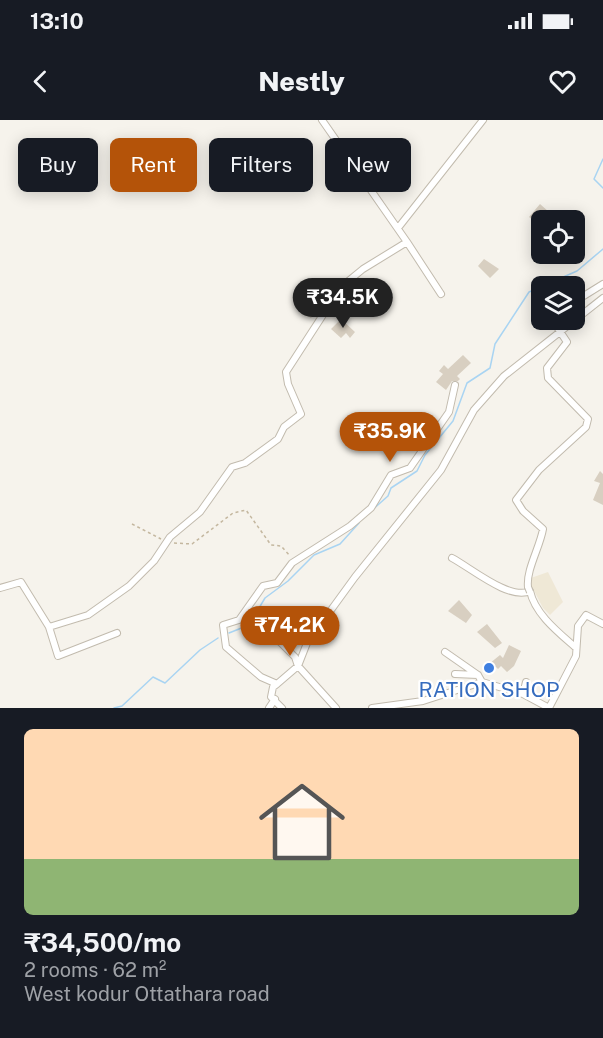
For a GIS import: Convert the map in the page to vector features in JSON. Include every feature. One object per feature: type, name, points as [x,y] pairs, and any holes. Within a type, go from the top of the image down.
[{"type":"street","points":[[322,120],[392,216],[441,294]]},
{"type":"street","points":[[398,228],[483,120]]},
{"type":"street","points":[[48,627],[88,615],[129,586],[154,561],[167,542],[200,512],[232,467],[245,463],[278,440],[284,427],[301,414],[288,384],[286,372],[341,287],[363,269],[408,242]]},
{"type":"street","points":[[585,296],[603,285]]},
{"type":"street","points":[[282,708],[271,697],[273,687],[298,666],[307,643],[355,577],[441,470],[474,410],[504,376],[603,298]]},
{"type":"street","points":[[560,330],[567,342],[547,368],[549,378],[588,419],[586,427],[532,477],[516,500],[543,529],[533,568],[527,577],[532,599],[553,627],[575,646]]},
{"type":"street","points":[[277,684],[261,677],[226,647],[223,625],[239,620],[263,586],[277,583],[291,563],[350,526],[379,499],[391,475],[410,468],[449,412],[455,385]]},
{"type":"street","points":[[452,558],[508,591],[522,594],[530,590]]},
{"type":"street","points":[[0,588],[21,582],[48,627],[58,656],[117,633]]},
{"type":"street","points":[[372,708],[423,701],[482,682],[523,694],[549,708],[576,656],[578,626],[586,615],[603,624]]},
{"type":"street","points":[[277,639],[295,657],[298,666],[336,708]]},
{"type":"street","points":[[445,652],[478,675],[482,682]]},
{"type":"street","points":[[454,674],[478,675]]},
{"type":"street","points":[[523,694],[526,682]]},
{"type":"street","points":[[269,708],[275,699]]},
{"type":"street","points":[[415,708],[423,701]]},
{"type":"path","points":[[132,524],[167,542],[192,544],[233,513],[246,510],[271,545],[281,546],[289,552],[291,563]]},
{"type":"shaded area","points":[[548,572],[563,602],[550,615],[543,608],[528,579]]},
{"type":"building","points":[[540,204],[547,210],[535,210]]},
{"type":"building","points":[[484,259],[499,269],[490,278],[478,266]]},
{"type":"building","points":[[320,291],[326,297],[311,318],[304,314],[312,298]]},
{"type":"building","points":[[341,319],[355,332],[350,338],[346,333],[341,338],[331,329]]},
{"type":"building","points":[[463,355],[471,363],[457,376],[460,379],[452,381],[446,390],[436,382],[443,374],[439,371],[444,365],[448,369]]},
{"type":"building","points":[[600,471],[603,474],[603,505],[593,500],[600,483],[594,481]]},
{"type":"building","points":[[459,600],[472,615],[466,623],[448,611]]},
{"type":"building","points":[[487,624],[502,643],[495,648],[477,632]]},
{"type":"building","points":[[509,645],[521,651],[514,666],[507,672],[501,666],[498,669],[496,667],[490,673],[484,668],[500,655],[503,658]]},
{"type":"waterway","points":[[603,159],[594,179],[603,188]]},
{"type":"waterway","points":[[362,519],[388,496],[391,488],[417,471],[425,455],[453,421],[467,383],[490,368],[495,344],[529,292],[577,271],[603,249]]},
{"type":"waterway","points":[[229,633],[249,625],[265,598],[288,581],[314,555],[340,544],[359,523]]},
{"type":"waterway","points":[[114,708],[122,706],[153,677],[165,683],[200,650],[218,638]]},
{"type":"place","name":"RATION SHOP","points":[[489,668]]}]
